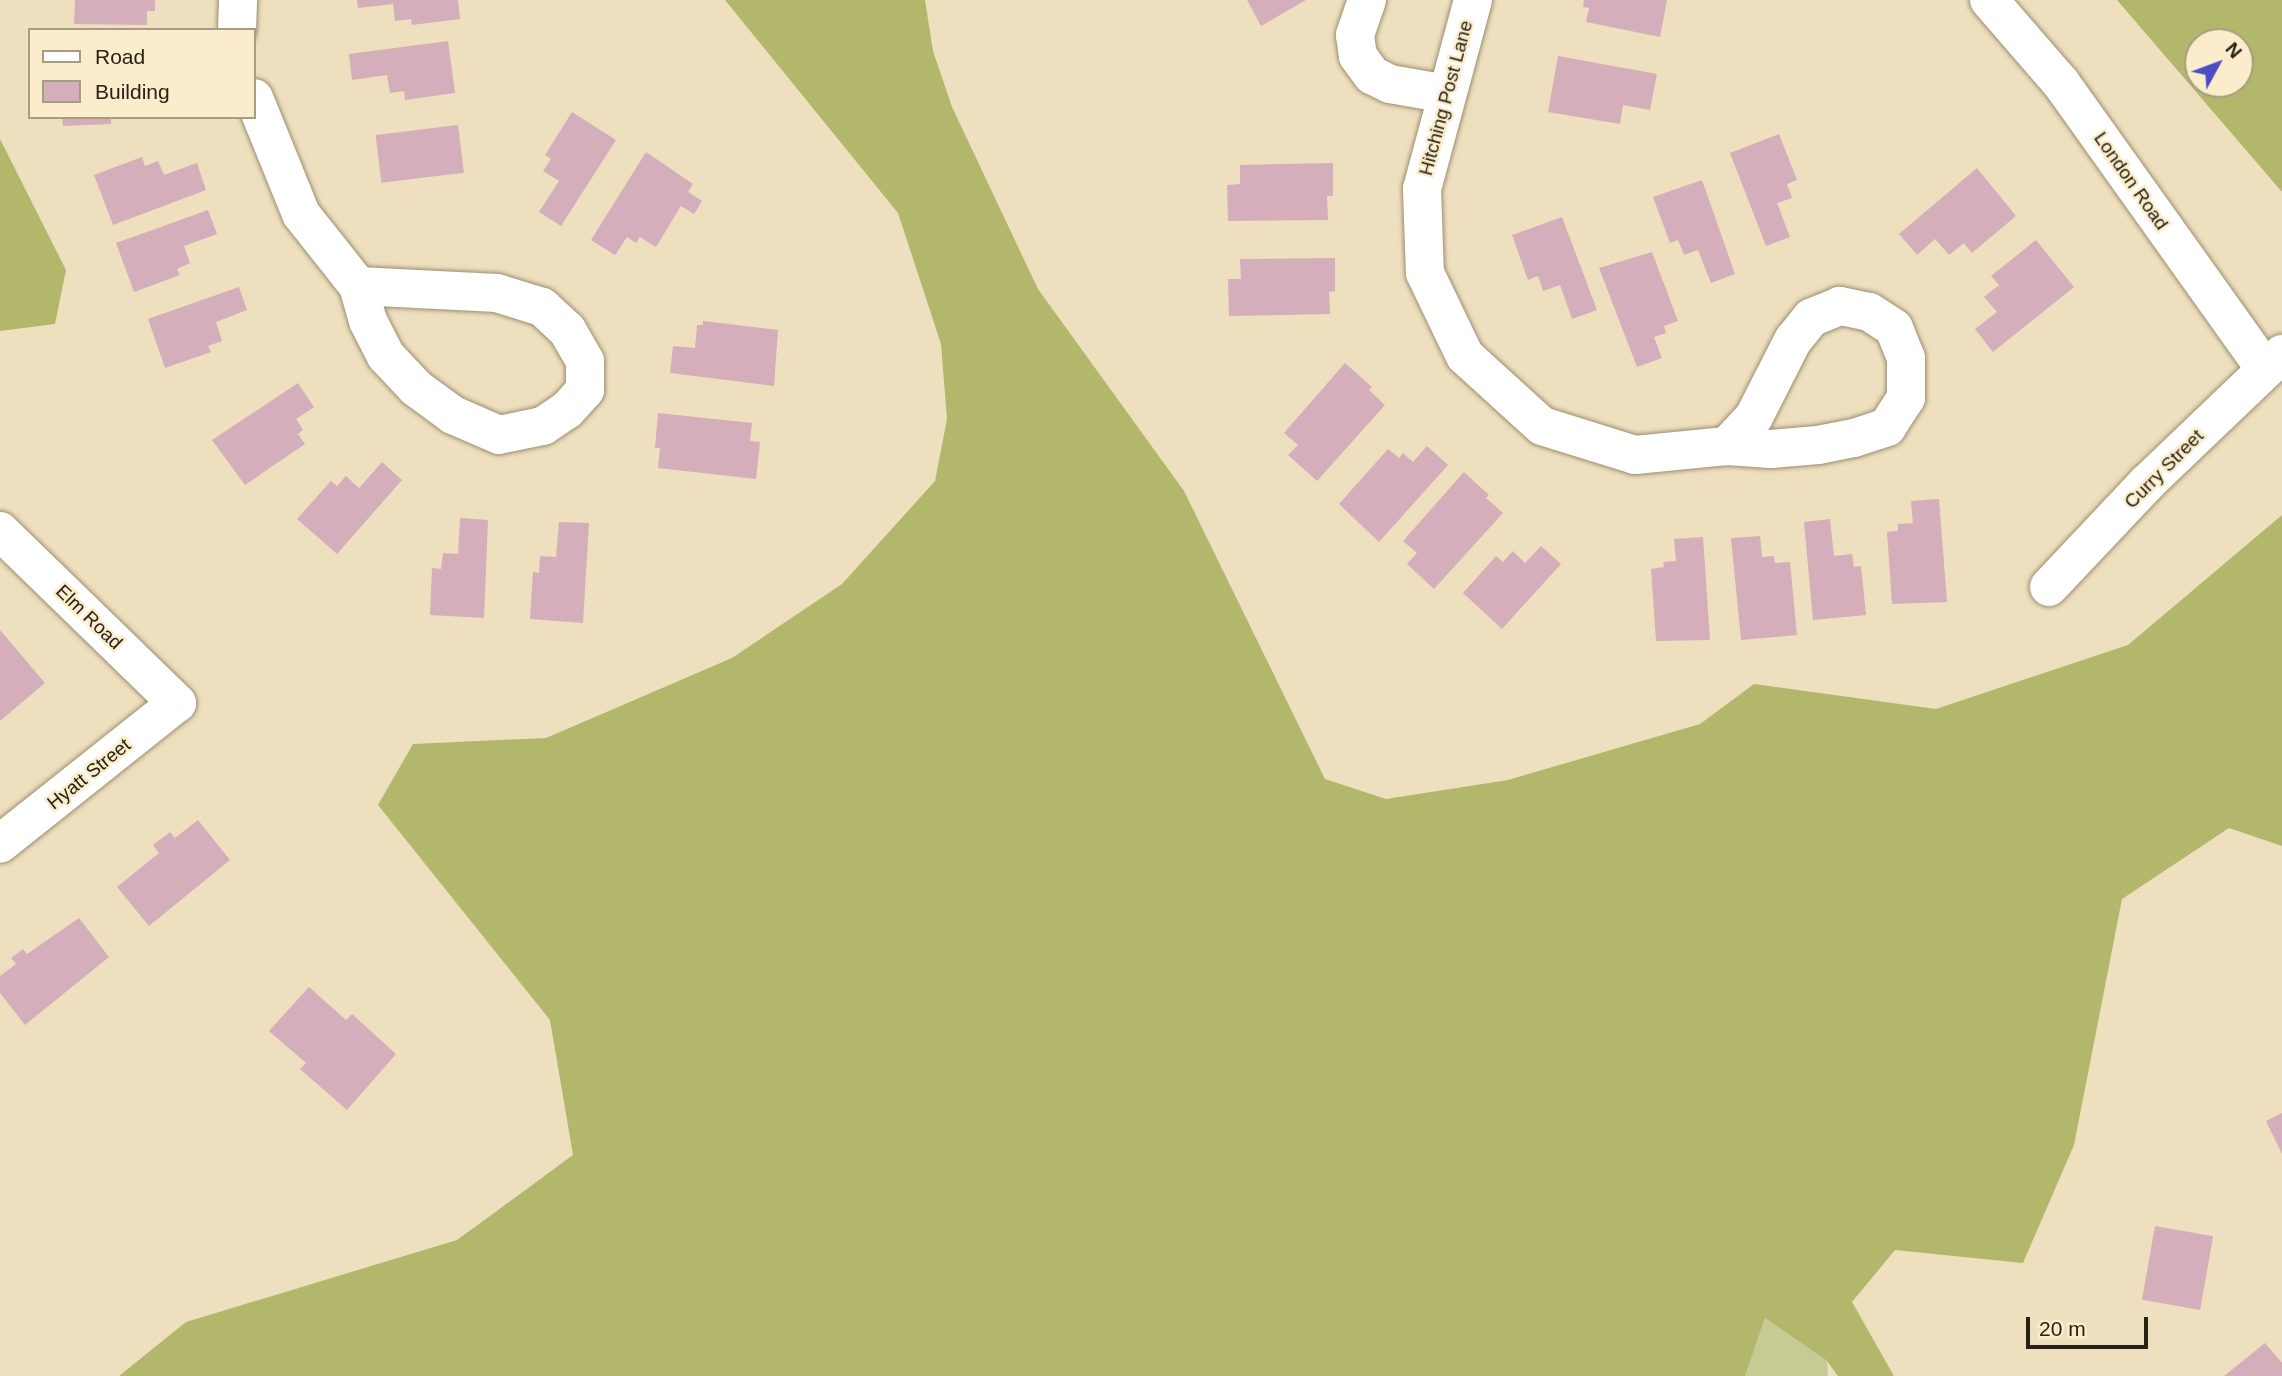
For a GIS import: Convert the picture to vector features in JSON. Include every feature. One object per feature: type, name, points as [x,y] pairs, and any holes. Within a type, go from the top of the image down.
[{"type":"street","points":[[237,28],[238,0]]},
{"type":"street","points":[[1367,0],[1355,35],[1358,56],[1372,75],[1390,84],[1447,94]]},
{"type":"street","name":"Hitching Post Lane","points":[[1473,0],[1422,189],[1425,273],[1465,356],[1542,426],[1635,455],[1727,446],[1772,449],[1818,445],[1888,427],[1906,397],[1906,358],[1894,328],[1869,312],[1840,306],[1811,318],[1793,340],[1754,417],[1727,446]]},
{"type":"street","name":"London Road","points":[[1989,0],[2061,83],[2273,362]]},
{"type":"street","points":[[256,103],[301,214],[358,286],[368,321],[386,356],[416,388],[453,415],[499,435],[543,426],[567,410],[585,390],[585,361],[567,330],[542,307],[497,293],[358,286]]},
{"type":"street","name":"Curry Street","points":[[2049,587],[2147,483],[2273,362]]},
{"type":"street","name":"Elm Road","points":[[0,531],[177,703]]},
{"type":"street","name":"Hyatt Street","points":[[0,844],[177,703]]},
{"type":"green space","points":[[725,0],[925,0],[933,51],[952,107],[1038,289],[1184,491],[1325,779],[1386,799],[1508,780],[1700,724],[1754,684],[1936,709],[2128,645],[2282,515],[2282,846],[2229,828],[2122,899],[2074,1145],[2023,1263],[1895,1250],[1852,1302],[1894,1376],[1838,1376],[1827,1361],[1765,1318],[1745,1376],[119,1376],[186,1322],[457,1240],[573,1155],[550,1020],[378,805],[413,744],[546,738],[732,658],[842,584],[935,481],[947,419],[941,344],[898,213]]},
{"type":"green space","points":[[2117,0],[2282,0],[2282,192],[2201,98],[2254,98],[2254,28],[2184,28],[2184,78]]},
{"type":"green space","points":[[0,139],[66,270],[55,324],[0,331]]},
{"type":"green space","points":[[1765,1318],[1827,1361],[1828,1376],[1745,1376]]},
{"type":"building","points":[[75,0],[155,0],[155,11],[147,11],[147,25],[74,24]]},
{"type":"building","points":[[357,0],[458,0],[460,19],[412,25],[411,19],[395,21],[393,4],[358,8]]},
{"type":"building","points":[[1247,0],[1306,0],[1261,26]]},
{"type":"building","points":[[1584,0],[1667,0],[1660,37],[1586,22],[1589,8],[1583,7]]},
{"type":"building","points":[[448,41],[455,93],[405,100],[404,91],[390,93],[387,75],[352,80],[349,54]]},
{"type":"building","points":[[1558,56],[1657,74],[1650,110],[1623,105],[1620,124],[1548,112]]},
{"type":"building","points":[[572,112],[616,140],[561,226],[539,212],[559,181],[543,171],[551,159],[545,155]]},
{"type":"building","points":[[62,119],[111,119],[111,124],[63,126]]},
{"type":"building","points":[[458,125],[464,173],[381,183],[376,135]]},
{"type":"building","points":[[1779,134],[1797,180],[1787,184],[1792,198],[1777,203],[1790,237],[1766,246],[1730,153]]},
{"type":"building","points":[[646,152],[693,184],[688,192],[702,201],[694,214],[681,206],[656,247],[640,237],[636,243],[627,237],[615,255],[591,240]]},
{"type":"building","points":[[142,157],[145,166],[158,161],[164,175],[197,163],[206,190],[113,225],[94,175]]},
{"type":"building","points":[[1333,163],[1333,196],[1327,196],[1328,220],[1228,221],[1227,185],[1240,184],[1240,165]]},
{"type":"building","points":[[1977,168],[2016,216],[1972,253],[1964,243],[1949,255],[1935,239],[1917,255],[1899,234]]},
{"type":"building","points":[[1702,180],[1735,274],[1711,283],[1698,250],[1684,255],[1678,240],[1670,243],[1653,197]]},
{"type":"building","points":[[208,210],[217,234],[184,246],[190,263],[177,269],[180,275],[134,292],[116,243]]},
{"type":"building","points":[[1562,217],[1597,310],[1572,319],[1560,285],[1543,291],[1538,276],[1528,280],[1512,235]]},
{"type":"building","points":[[2036,240],[2074,287],[1993,352],[1975,329],[1997,312],[1984,297],[1999,285],[1991,276]]},
{"type":"building","points":[[1652,252],[1678,321],[1664,326],[1666,333],[1654,337],[1662,358],[1637,367],[1599,268]]},
{"type":"building","points":[[1335,258],[1335,291],[1329,292],[1330,314],[1229,316],[1228,279],[1241,279],[1240,259]]},
{"type":"building","points":[[239,287],[247,310],[216,322],[222,341],[208,346],[211,352],[165,368],[148,319]]},
{"type":"building","points":[[703,321],[778,330],[774,386],[670,373],[673,346],[695,348],[697,325],[703,325]]},
{"type":"building","points":[[1345,363],[1372,387],[1369,390],[1385,405],[1317,481],[1288,455],[1298,445],[1284,433]]},
{"type":"building","points":[[298,383],[314,407],[296,419],[303,430],[298,434],[305,444],[245,485],[212,440]]},
{"type":"building","points":[[658,413],[752,423],[750,441],[760,442],[756,479],[658,468],[660,448],[655,448]]},
{"type":"building","points":[[1427,446],[1448,465],[1379,542],[1339,504],[1388,449],[1399,458],[1403,453],[1413,462]]},
{"type":"building","points":[[382,462],[402,480],[337,554],[297,519],[331,481],[337,486],[346,476],[359,488]]},
{"type":"building","points":[[1464,472],[1489,495],[1486,498],[1503,513],[1434,589],[1407,564],[1417,553],[1403,541]]},
{"type":"building","points":[[1939,499],[1947,602],[1892,604],[1887,532],[1898,531],[1898,524],[1913,523],[1911,501]]},
{"type":"building","points":[[460,518],[488,520],[484,618],[430,615],[432,568],[441,569],[443,553],[458,554]]},
{"type":"building","points":[[1830,519],[1834,556],[1852,554],[1854,567],[1861,566],[1866,615],[1813,620],[1804,522]]},
{"type":"building","points":[[559,522],[589,523],[583,623],[530,619],[533,572],[539,573],[540,556],[556,557]]},
{"type":"building","points":[[1760,536],[1762,557],[1774,556],[1775,563],[1790,562],[1797,635],[1741,640],[1731,538]]},
{"type":"building","points":[[1703,537],[1710,640],[1656,641],[1651,569],[1664,567],[1663,562],[1676,561],[1674,539]]},
{"type":"building","points":[[1541,546],[1561,564],[1502,629],[1463,593],[1496,556],[1503,562],[1513,551],[1525,563]]},
{"type":"building","points":[[0,630],[45,683],[0,721]]},
{"type":"building","points":[[198,820],[230,860],[149,926],[117,887],[159,853],[153,845],[170,832],[175,838]]},
{"type":"building","points":[[79,918],[109,957],[25,1025],[0,993],[0,976],[16,964],[11,958],[23,949],[27,954]]},
{"type":"building","points":[[309,987],[346,1020],[352,1014],[396,1054],[347,1110],[300,1069],[306,1063],[269,1031]]},
{"type":"building","points":[[2282,1113],[2282,1154],[2266,1121]]},
{"type":"building","points":[[2155,1226],[2213,1236],[2200,1310],[2142,1300]]},
{"type":"building","points":[[2265,1343],[2282,1363],[2282,1376],[2224,1376]]}]
